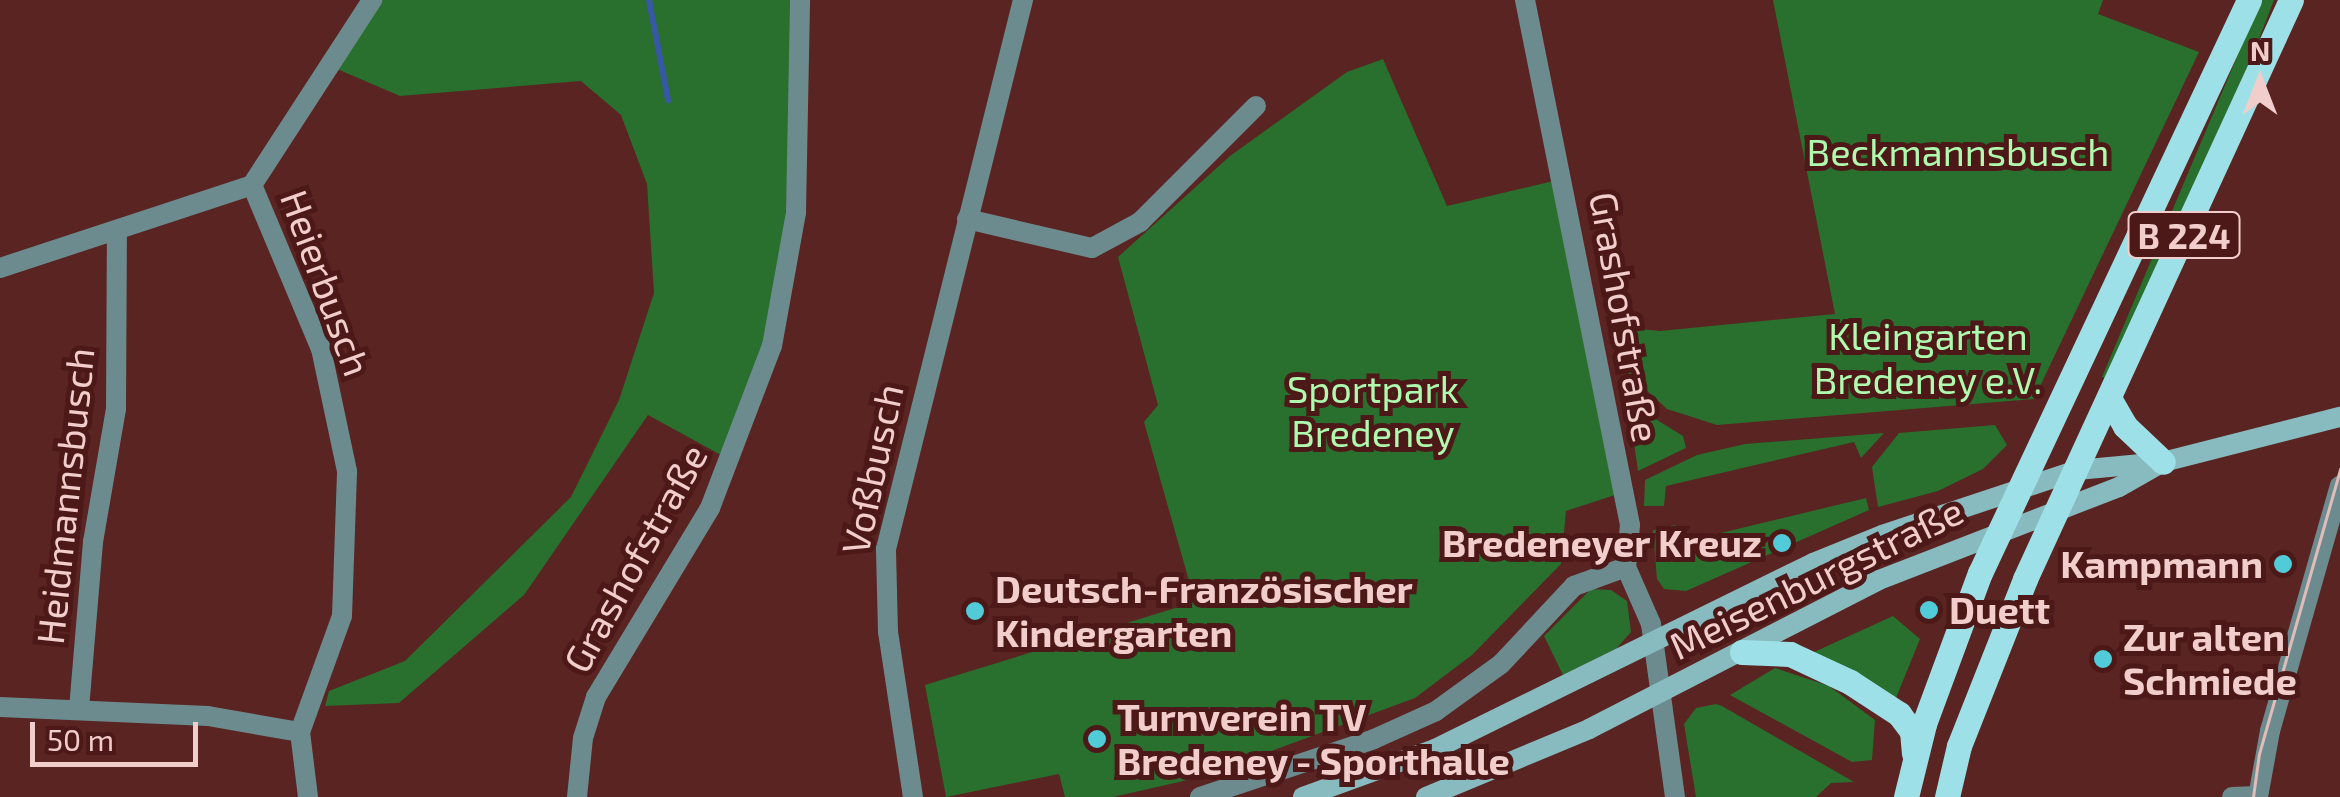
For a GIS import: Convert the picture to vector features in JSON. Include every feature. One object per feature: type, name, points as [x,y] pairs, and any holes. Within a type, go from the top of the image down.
[{"type":"main road","name":"B 224","points":[[1906,797],[1915,758],[1980,573],[2026,485],[2249,0]]},
{"type":"main road","name":"B 224","points":[[1947,797],[1998,641],[2292,0]]},
{"type":"main road","points":[[2110,398],[2125,426],[2163,462]]},
{"type":"main road","points":[[2026,485],[2077,470],[2163,462],[2340,416]]},
{"type":"main road","points":[[2003,529],[2057,511],[2163,462]]},
{"type":"main road","name":"Meisenburgstraße","points":[[1303,797],[1436,749],[1813,562],[2026,485]]},
{"type":"main road","name":"Meisenburgstraße","points":[[1426,797],[1660,692],[1879,580],[2003,529]]},
{"type":"main road","points":[[1742,652],[1790,654],[1889,706],[1912,732],[1915,758]]},
{"type":"street","name":"Heierbusch","points":[[308,797],[300,732],[342,616],[347,471],[321,349],[252,185],[372,0]]},
{"type":"street","name":"Grashofstraße","points":[[577,797],[583,738],[596,697],[710,508],[772,346],[796,212],[800,0]]},
{"type":"street","name":"Voßbusch","points":[[913,797],[884,596],[886,549],[1023,0]]},
{"type":"street","name":"Grashofstraße","points":[[1525,0],[1630,525],[1626,567],[1654,644]]},
{"type":"street","points":[[967,218],[1092,248],[1140,222],[1256,106]]},
{"type":"street","points":[[0,268],[252,185]]},
{"type":"street","name":"Heidmannsbusch","points":[[78,709],[93,542],[116,409],[117,230]]},
{"type":"street","points":[[2232,797],[2258,796],[2277,702],[2340,486]]},
{"type":"street","points":[[1200,797],[1374,739],[1436,711],[1501,664],[1574,586],[1626,567]]},
{"type":"street","name":"Meisenburgstraße","points":[[1654,644],[1675,797]]},
{"type":"street","points":[[0,707],[208,716],[300,732]]},
{"type":"green space","points":[[376,0],[798,0],[781,295],[730,460],[648,415],[524,595],[399,703],[325,706],[329,691],[405,661],[571,497],[619,400],[654,293],[647,184],[621,115],[581,81],[400,96],[337,69]]},
{"type":"green space","name":"Beckmannsbusch","points":[[1773,0],[2103,0],[2098,14],[2199,52],[2034,399],[1717,425],[1667,409],[1629,374],[1615,344],[1620,327],[1660,331],[1835,314]]},
{"type":"green space","points":[[2261,0],[2274,0],[2254,52],[2107,378],[2102,377]]},
{"type":"green space","name":"Sportpark Bredeney","points":[[1383,59],[1447,206],[1558,180],[1621,493],[1566,511],[1561,564],[1472,655],[1415,698],[1201,777],[1113,797],[1065,797],[1059,774],[946,797],[925,685],[1195,602],[1144,422],[1158,405],[1118,257],[1230,156],[1347,72]]},
{"type":"green space","points":[[1628,402],[1683,436],[1686,448],[1638,471]]},
{"type":"green space","points":[[1995,425],[2007,445],[1983,469],[1938,491],[1878,507],[1872,467],[1899,433]]},
{"type":"green space","points":[[1884,433],[1861,458],[1854,442],[1666,486],[1664,506],[1644,506],[1645,480],[1697,455],[1745,444]]},
{"type":"green space","points":[[1866,498],[1869,510],[1686,591],[1664,589],[1657,579],[1653,530],[1675,525],[1683,542]]},
{"type":"green space","points":[[1591,589],[1611,590],[1627,601],[1631,632],[1616,649],[1563,675],[1544,636]]},
{"type":"green space","points":[[1893,616],[1920,639],[1896,698],[1812,653]]},
{"type":"green space","points":[[1775,668],[1829,686],[1875,720],[1872,760],[1852,762],[1730,695]]},
{"type":"green space","points":[[1716,704],[1854,782],[1831,783],[1816,797],[1696,797],[1684,724],[1696,708]]},
{"type":"waterway","points":[[649,0],[668,100]]},
{"type":"tram line","points":[[2253,797],[2259,754],[2340,469]]},
{"type":"place","name":"Bredeneyer Kreuz","points":[[1782,543]]},
{"type":"place","name":"Kampmann","points":[[2283,564]]},
{"type":"place","name":"Duett","points":[[1929,610]]},
{"type":"place","name":"Deutsch-Französischer Kindergarten","points":[[975,611]]},
{"type":"place","name":"Zur alten Schmiede","points":[[2103,659]]},
{"type":"place","name":"Turnverein TV Bredeney - Sporthalle","points":[[1097,739]]},
{"type":"park label","name":"Kleingarten Bredeney e.V.","points":[[1928,358]]}]
